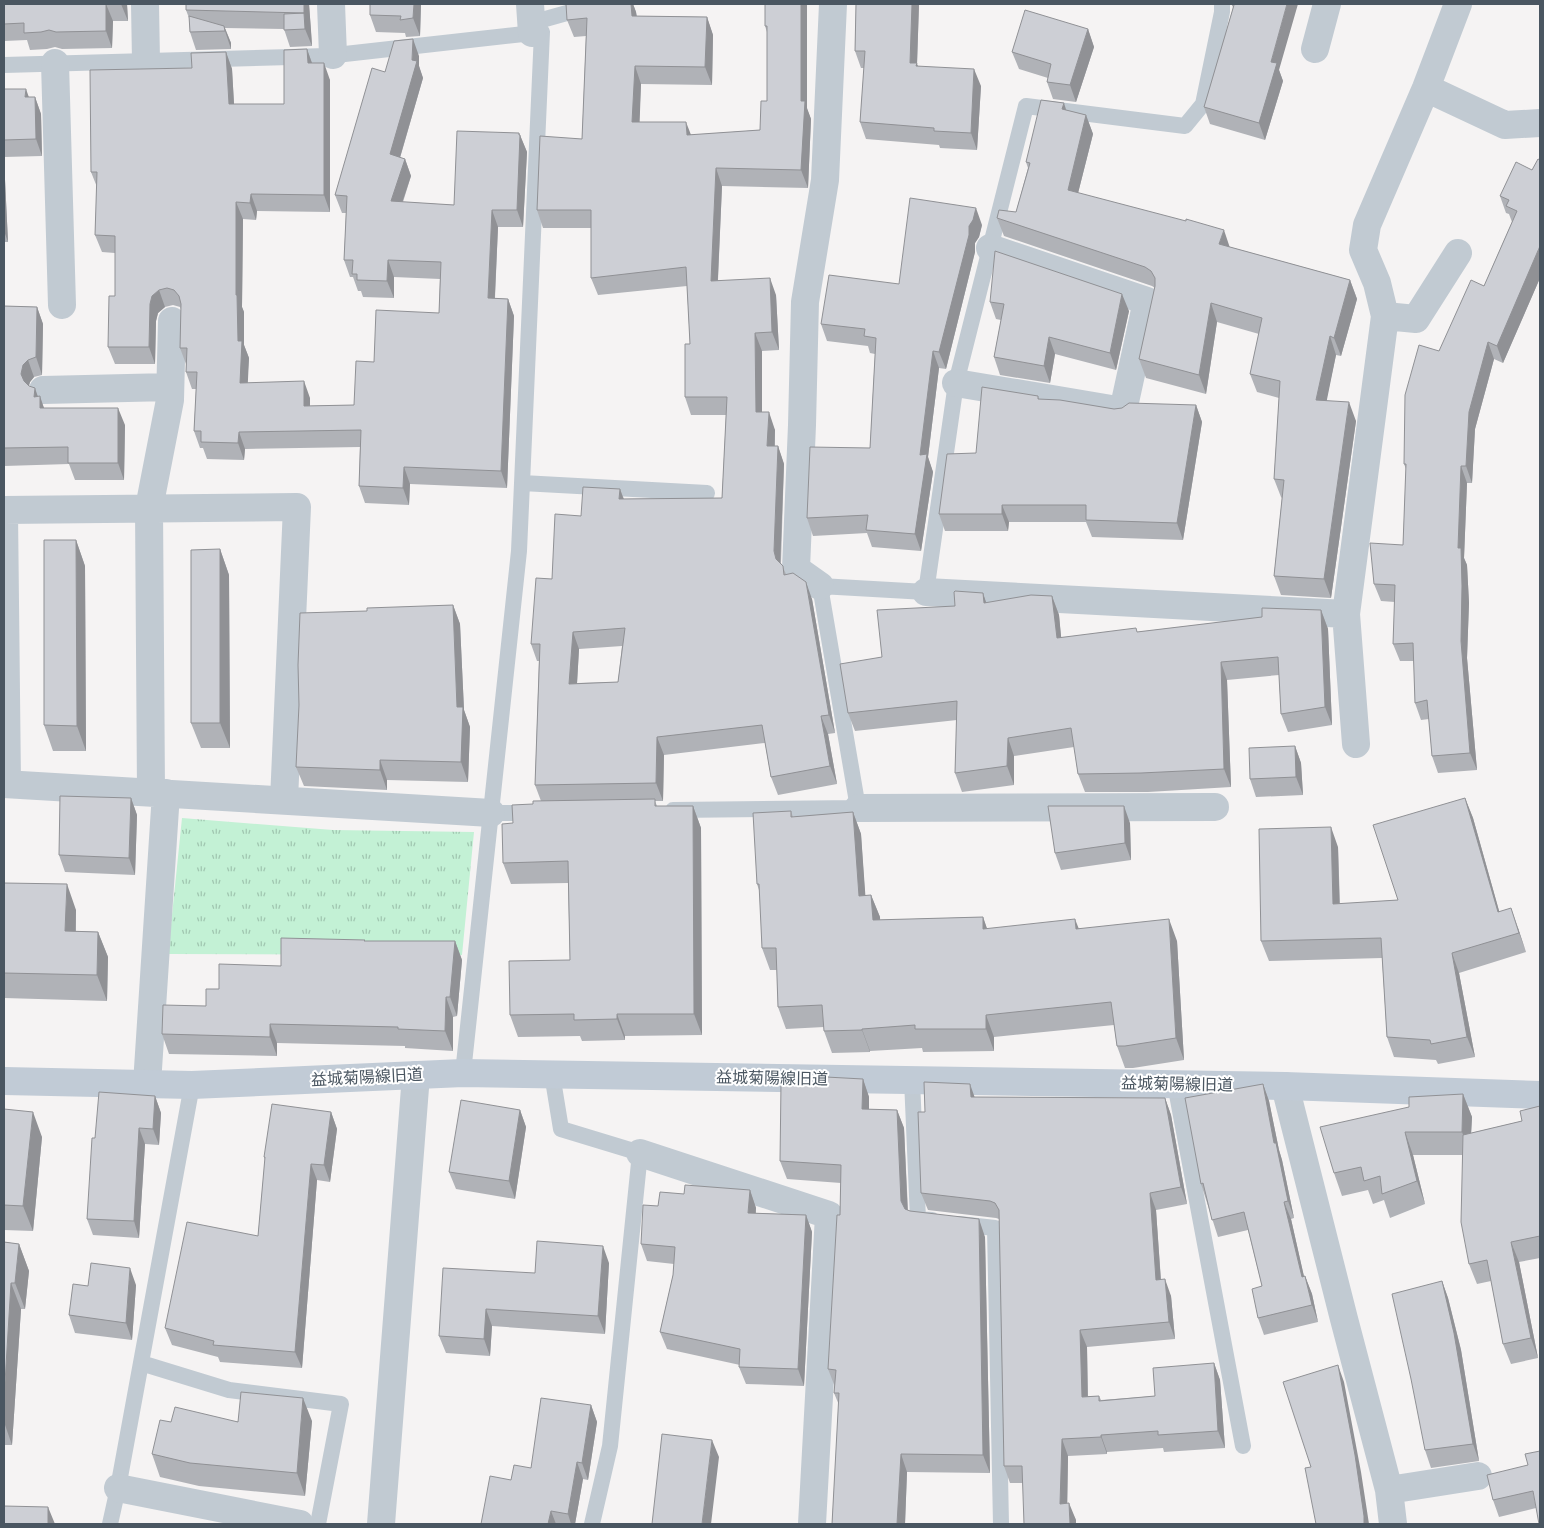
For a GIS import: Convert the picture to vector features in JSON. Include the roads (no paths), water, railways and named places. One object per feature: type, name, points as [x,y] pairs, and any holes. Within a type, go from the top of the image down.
[{"type":"street","points":[[145,4],[146,61]]},
{"type":"street","points":[[331,4],[333,55]]},
{"type":"street","points":[[820,586],[796,569],[805,302],[826,180],[833,4]]},
{"type":"street","points":[[1314,49],[1327,4]]},
{"type":"street","points":[[1356,744],[1346,614],[1385,316],[1377,283],[1363,250],[1367,225],[1426,88],[1458,4]]},
{"type":"street","points":[[55,63],[62,305]]},
{"type":"street","points":[[1426,88],[1505,125],[1540,123]]},
{"type":"street","points":[[956,383],[1124,411],[1147,301],[990,248]]},
{"type":"street","points":[[1385,316],[1416,319],[1458,253]]},
{"type":"street","points":[[147,1084],[158,792],[149,508],[170,400],[172,321]]},
{"type":"street","points":[[43,390],[170,387]]},
{"type":"street","points":[[284,800],[297,507],[4,511],[6,784],[491,813]]},
{"type":"street","points":[[926,592],[1346,614]]},
{"type":"street","points":[[858,808],[1215,807]]},
{"type":"street","name":"益城菊陽線旧道","points":[[4,1081],[192,1085],[463,1073],[1285,1086],[1540,1095]]},
{"type":"street","points":[[381,1524],[416,1075]]},
{"type":"street","points":[[1285,1086],[1389,1490],[1393,1524]]},
{"type":"street","points":[[640,1153],[829,1215],[812,1524]]},
{"type":"street","points":[[1389,1490],[1478,1476]]},
{"type":"street","points":[[118,1488],[300,1524]]},
{"type":"lane","points":[[4,64],[333,55],[531,20],[599,4]]},
{"type":"lane","points":[[660,811],[858,808],[820,586],[926,592],[956,383],[1026,106],[1185,126],[1204,104],[1222,4]]},
{"type":"lane","points":[[463,1073],[519,551],[542,32],[531,20]]},
{"type":"lane","points":[[522,483],[707,493]]},
{"type":"lane","points":[[491,813],[550,812]]},
{"type":"lane","points":[[552,1074],[560,1129],[640,1153],[610,1446],[592,1524]]},
{"type":"lane","points":[[912,1080],[918,1219],[995,1228],[1001,1524]]},
{"type":"lane","points":[[1175,1084],[1243,1446]]},
{"type":"lane","points":[[110,1524],[192,1085]]},
{"type":"lane","points":[[141,1362],[229,1390],[341,1404],[318,1524]]}]
